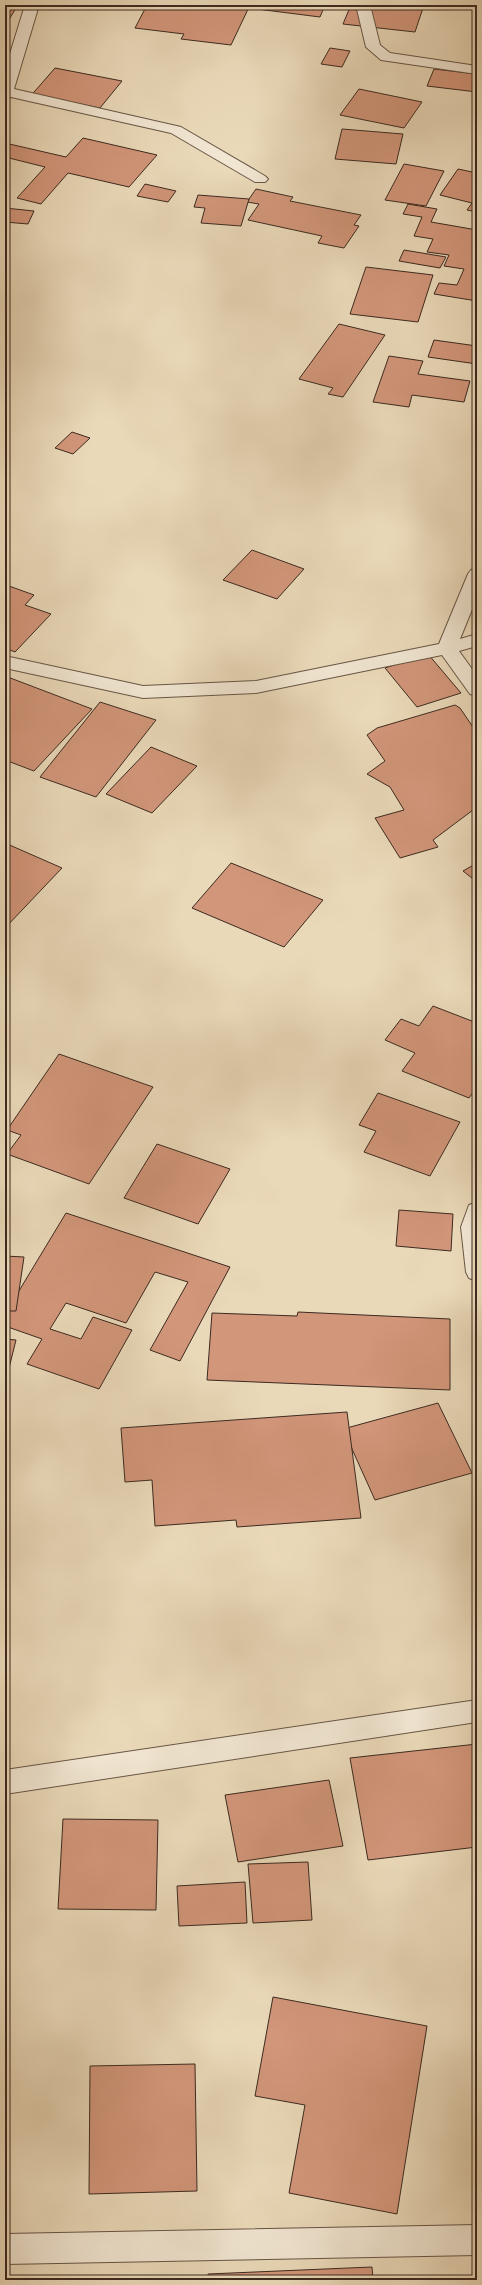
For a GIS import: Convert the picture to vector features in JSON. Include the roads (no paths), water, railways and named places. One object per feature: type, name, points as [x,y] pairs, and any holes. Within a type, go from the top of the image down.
[{"type":"street","points":[[32,5],[6,94],[176,130],[260,179]]},
{"type":"street","points":[[363,5],[373,47],[386,57],[477,70]]},
{"type":"street","points":[[447,648],[477,574]]},
{"type":"street","points":[[5,662],[143,692],[256,687],[447,648],[477,640]]},
{"type":"street","points":[[447,648],[477,690]]},
{"type":"street","points":[[477,1211],[472,1227],[477,1272]]},
{"type":"street","points":[[5,1782],[477,1711]]},
{"type":"street","points":[[5,2249],[477,2240]]}]
